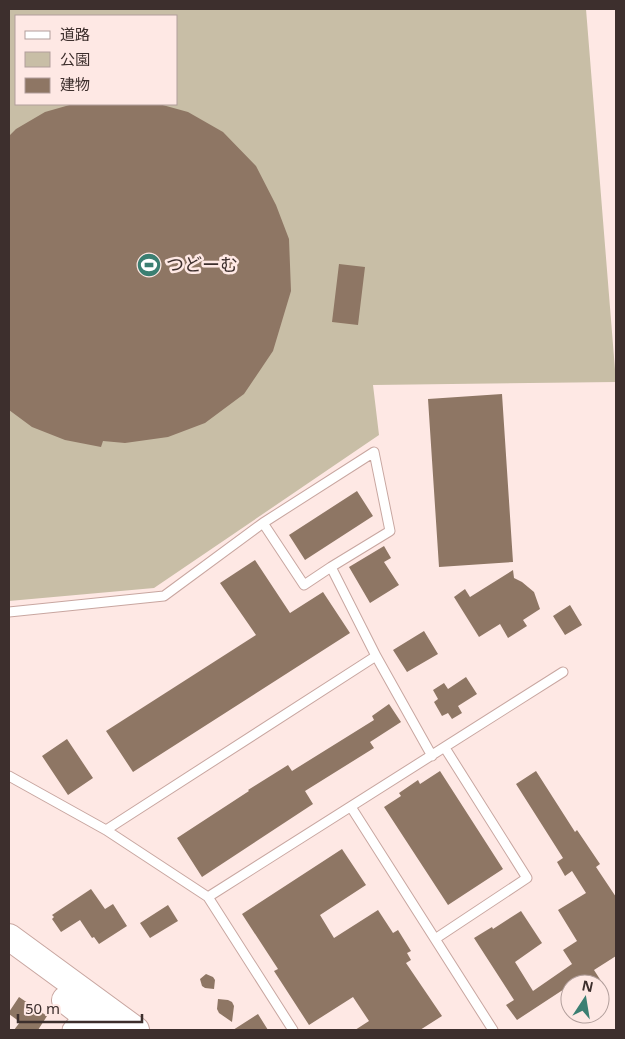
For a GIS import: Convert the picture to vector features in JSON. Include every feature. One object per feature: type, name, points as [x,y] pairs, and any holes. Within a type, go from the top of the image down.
[{"type":"main road","points":[[9,937],[136,1030]]},
{"type":"main road","points":[[9,959],[87,1025]]},
{"type":"lane","points":[[9,612],[164,596],[263,523],[374,452],[390,532],[304,585],[263,523]]},
{"type":"lane","points":[[331,567],[376,656],[432,756]]},
{"type":"lane","points":[[106,830],[376,656]]},
{"type":"lane","points":[[208,898],[563,672]]},
{"type":"lane","points":[[435,939],[528,878],[445,748]]},
{"type":"lane","points":[[9,776],[106,830],[208,898],[294,1030]]},
{"type":"lane","points":[[351,807],[493,1030]]},
{"type":"green space","points":[[9,9],[586,9],[616,382],[373,385],[379,435],[154,588],[9,601]]},
{"type":"building","name":"つどーむ","points":[[70,105],[163,105],[188,112],[223,132],[256,166],[276,205],[289,239],[291,291],[273,351],[244,394],[205,423],[168,437],[125,443],[103,441],[101,447],[65,440],[32,427],[9,410],[9,136],[16,129],[45,112]]},
{"type":"building","points":[[339,264],[365,267],[358,325],[332,322]]},
{"type":"building","points":[[502,394],[513,562],[439,567],[428,399]]},
{"type":"building","points":[[357,491],[373,516],[305,560],[289,535]]},
{"type":"building","points":[[384,546],[391,558],[384,562],[399,585],[370,603],[349,567]]},
{"type":"building","points":[[255,560],[290,613],[323,592],[350,633],[133,772],[106,731],[256,635],[220,583]]},
{"type":"building","points":[[513,570],[514,578],[534,592],[540,609],[523,620],[527,626],[508,638],[500,624],[479,637],[454,597],[465,589],[470,597]]},
{"type":"building","points":[[570,605],[582,625],[565,635],[553,616]]},
{"type":"building","points":[[424,631],[438,654],[407,672],[393,650]]},
{"type":"building","points":[[466,677],[477,694],[458,706],[462,713],[452,719],[448,713],[442,716],[434,702],[438,699],[433,690],[444,683],[448,689]]},
{"type":"building","points":[[389,704],[401,722],[370,742],[374,748],[305,791],[313,804],[202,877],[177,838],[288,765],[292,771],[374,720],[372,716]]},
{"type":"building","points":[[67,739],[93,778],[68,795],[42,756]]},
{"type":"building","points":[[440,771],[503,869],[448,905],[384,807],[401,796],[399,793],[418,780],[420,784]]},
{"type":"building","points":[[536,771],[575,832],[577,830],[600,864],[596,867],[616,897],[616,956],[594,970],[597,974],[560,974],[560,992],[517,1020],[506,1005],[514,1000],[474,938],[492,927],[493,929],[521,911],[542,943],[515,962],[533,991],[572,964],[563,950],[577,941],[558,910],[586,893],[572,871],[565,876],[557,862],[563,858],[516,784]]},
{"type":"building","points":[[342,849],[366,885],[320,915],[334,938],[378,910],[393,933],[398,930],[411,951],[407,953],[411,960],[406,963],[442,1016],[420,1030],[355,1030],[369,1021],[353,997],[309,1025],[274,971],[278,969],[242,914]]},
{"type":"building","points":[[91,889],[105,909],[113,904],[127,926],[99,944],[94,937],[92,938],[80,920],[61,932],[52,919],[54,917],[52,915]]},
{"type":"building","points":[[168,905],[178,921],[150,938],[140,923]]},
{"type":"building","points":[[206,974],[215,980],[214,989],[202,986],[200,979]]},
{"type":"building","points":[[19,997],[47,1016],[38,1030],[14,1030],[20,1022],[9,1012]]},
{"type":"building","points":[[218,999],[232,1002],[234,1006],[232,1022],[219,1013],[217,1009]]},
{"type":"building","points":[[258,1014],[268,1030],[233,1030]]},
{"type":"place","name":"つどーむ","points":[[149,265]]}]
